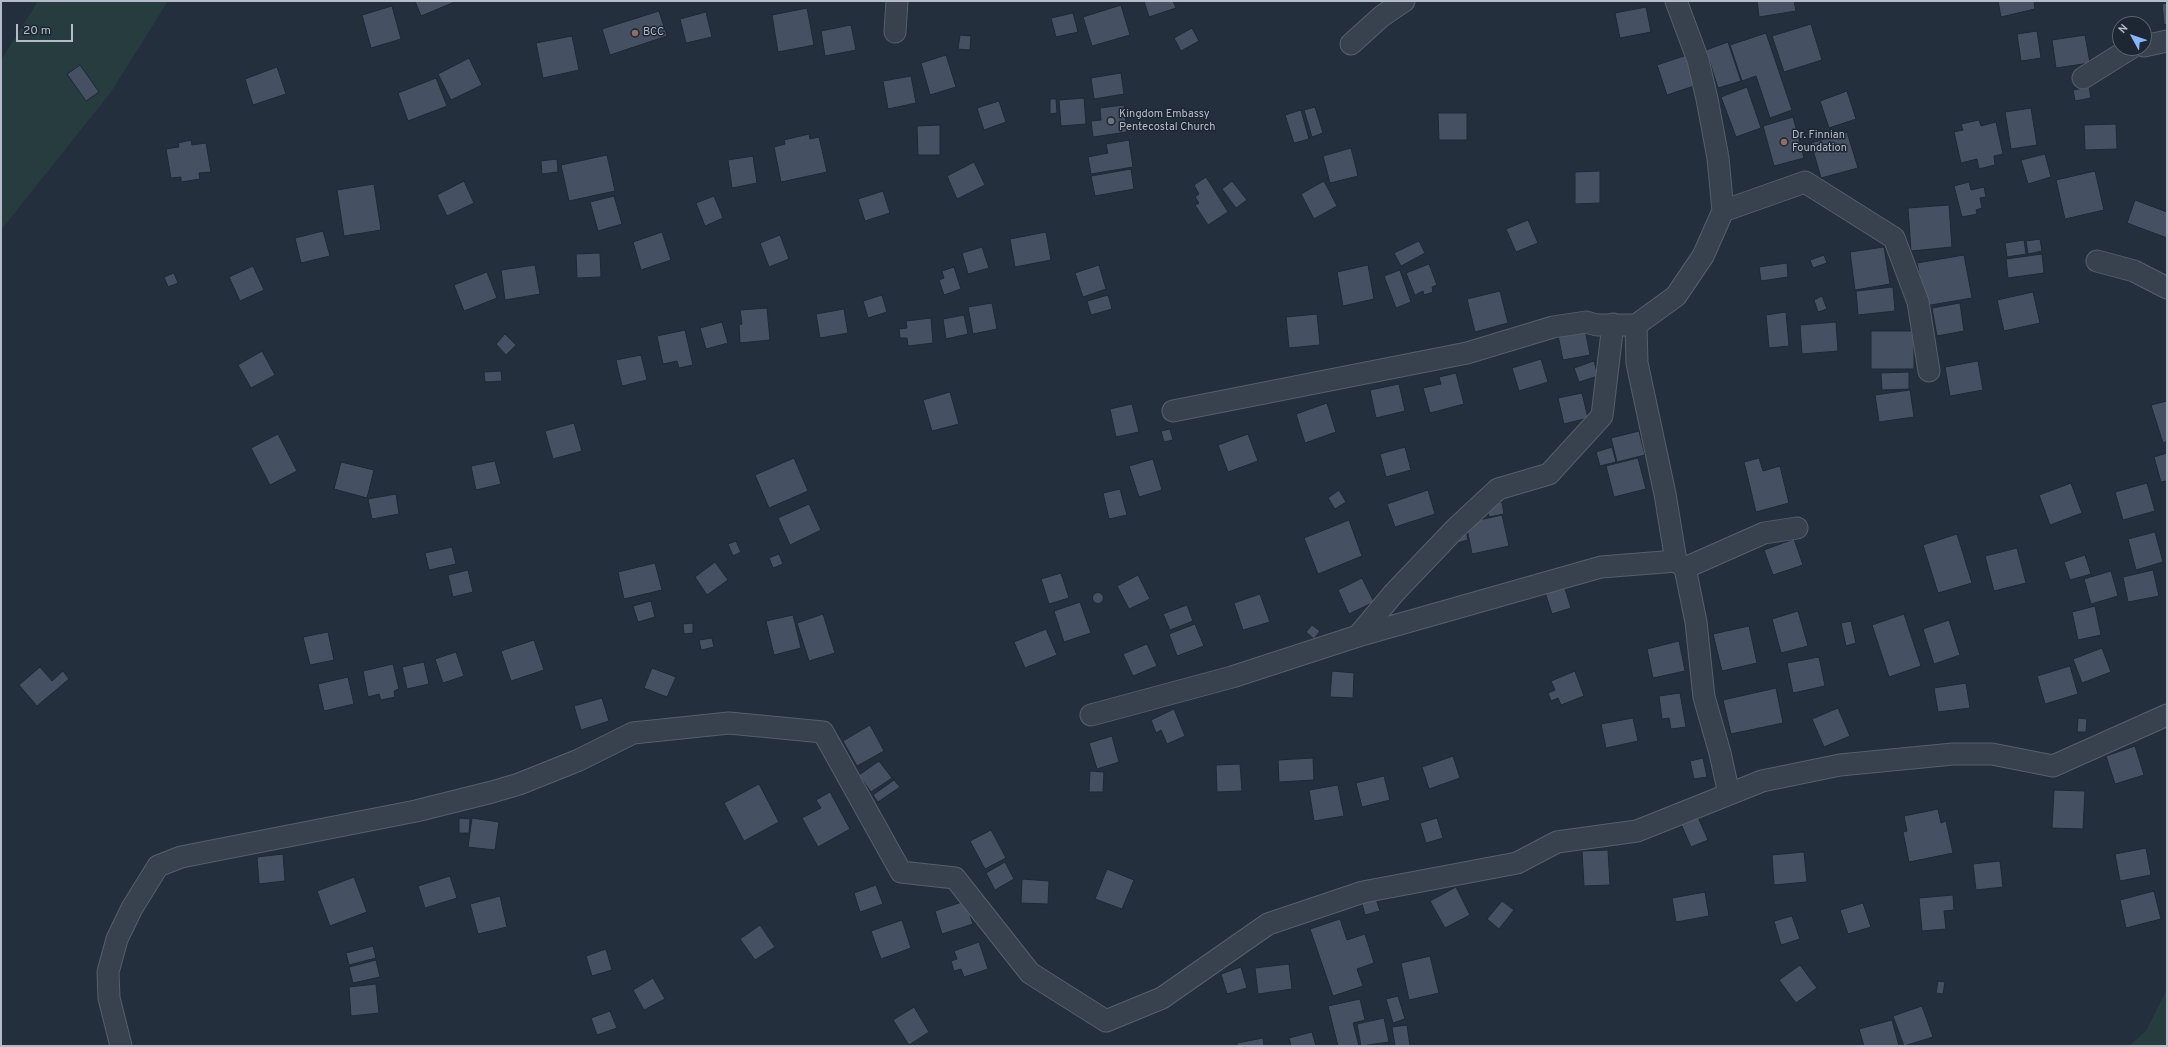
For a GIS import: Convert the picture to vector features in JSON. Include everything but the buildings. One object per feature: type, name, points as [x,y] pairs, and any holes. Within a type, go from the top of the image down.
[{"type":"street","points":[[895,32],[897,1]]},
{"type":"street","points":[[1351,44],[1382,16],[1404,1]]},
{"type":"street","points":[[1173,411],[1467,353],[1553,327],[1586,322],[1597,325],[1636,324],[1676,296],[1703,256],[1723,211],[1718,158],[1707,99],[1698,60],[1676,1]]},
{"type":"street","points":[[2152,44],[2167,41]]},
{"type":"street","points":[[2083,78],[2118,56]]},
{"type":"street","points":[[1723,211],[1805,182],[1894,238],[1918,302],[1929,371]]},
{"type":"street","points":[[2097,261],[2134,271],[2167,288]]},
{"type":"street","points":[[1358,636],[1394,593],[1466,519],[1498,489],[1549,474],[1602,416],[1613,324]]},
{"type":"street","points":[[1636,324],[1637,363],[1680,564],[1690,586],[1700,653],[1704,697],[1720,753],[1728,794]]},
{"type":"street","points":[[1091,715],[1232,678],[1358,636],[1601,567],[1680,564],[1764,534],[1797,528]]},
{"type":"street","points":[[121,1046],[109,998],[108,972],[117,939],[132,908],[158,866],[181,857],[416,812],[492,792],[519,784],[579,760],[634,733],[728,723],[823,732],[901,872],[955,878],[1030,973],[1106,1021],[1162,998],[1268,924],[1363,892],[1517,863],[1557,842],[1637,830],[1762,781],[1840,765],[1953,754],[1992,754],[2053,766],[2167,715]]},
{"type":"green space","points":[[38,1],[168,1],[111,92],[1,230],[1,60]]},
{"type":"green space","points":[[2167,989],[2167,1046],[2129,1046],[2146,1031]]},
{"type":"place","name":"BCC","points":[[635,33]]},
{"type":"place","name":"Kingdom Embassy Pentecostal Church","points":[[1111,121]]},
{"type":"place","name":"Dr. Finnian Foundation","points":[[1784,142]]}]
